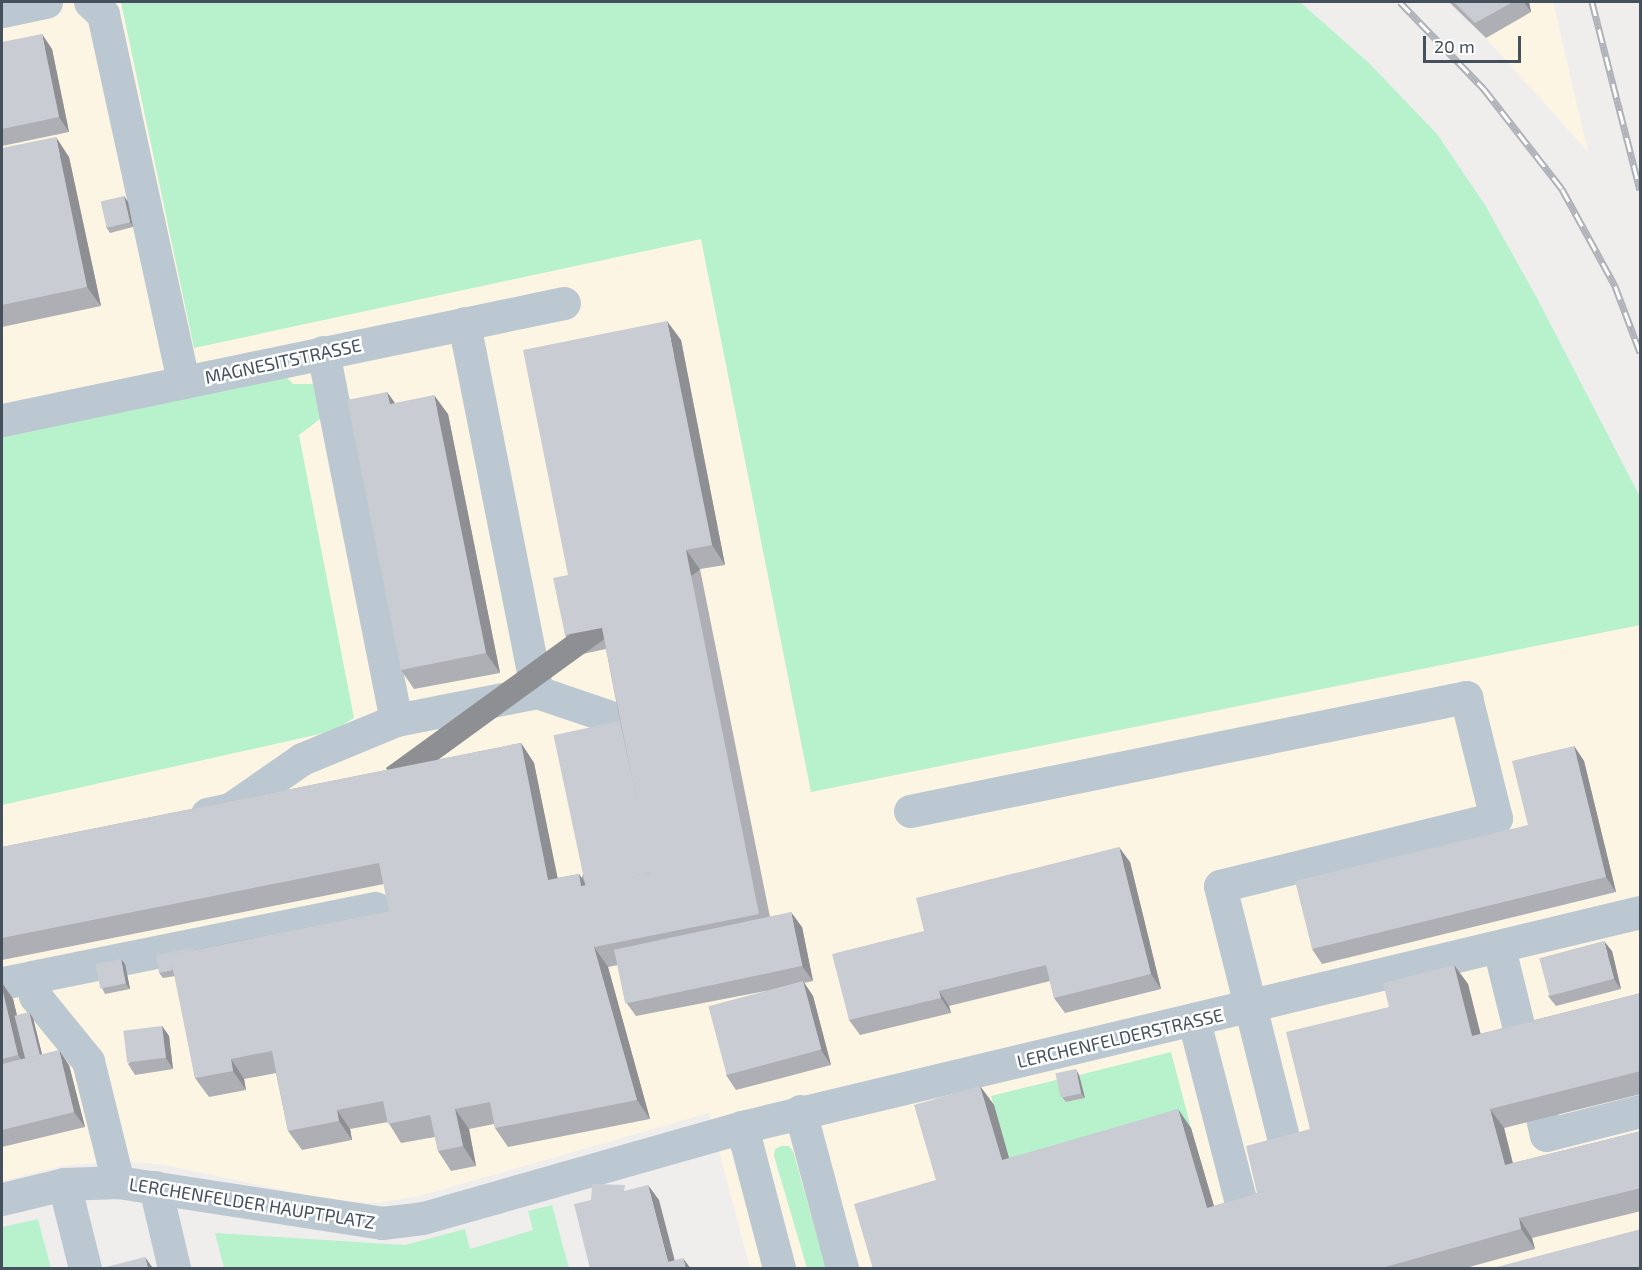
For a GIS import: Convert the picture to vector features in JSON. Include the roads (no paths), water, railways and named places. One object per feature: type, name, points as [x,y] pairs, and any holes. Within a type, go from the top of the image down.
[{"type":"street","points":[[2,11],[46,2]]},
{"type":"street","points":[[90,2],[103,14],[183,382]]},
{"type":"street","name":"MAGNESITSTRASSE","points":[[2,420],[564,303]]},
{"type":"street","points":[[464,323],[537,692]]},
{"type":"street","points":[[323,352],[396,720]]},
{"type":"street","points":[[173,821],[230,809],[302,759],[396,720],[537,692],[608,716]]},
{"type":"street","points":[[909,811],[1466,697],[1496,818],[1220,886],[1286,1144]]},
{"type":"street","points":[[16,980],[375,908]]},
{"type":"street","name":"LERCHENFELDERSTRASSE","points":[[742,1127],[800,1111],[1250,1008],[1641,912]]},
{"type":"street","points":[[1499,948],[1524,1045]]},
{"type":"street","points":[[16,980],[36,996],[88,1061],[118,1182]]},
{"type":"street","points":[[1194,1021],[1241,1203]]},
{"type":"street","points":[[800,1111],[842,1269]]},
{"type":"street","points":[[1542,1118],[1546,1135],[1641,1111]]},
{"type":"street","points":[[742,1127],[779,1269]]},
{"type":"street","name":"LERCHENFELDER HAUPTPLATZ","points":[[2,1199],[64,1184],[118,1182],[340,1218],[392,1222],[423,1218],[742,1127]]},
{"type":"street","points":[[64,1184],[85,1269]]},
{"type":"street","points":[[155,1187],[174,1269]]},
{"type":"railway","points":[[1400,2],[1484,89],[1562,189],[1615,286],[1640,352]]},
{"type":"railway","points":[[1592,2],[1640,190]]}]
